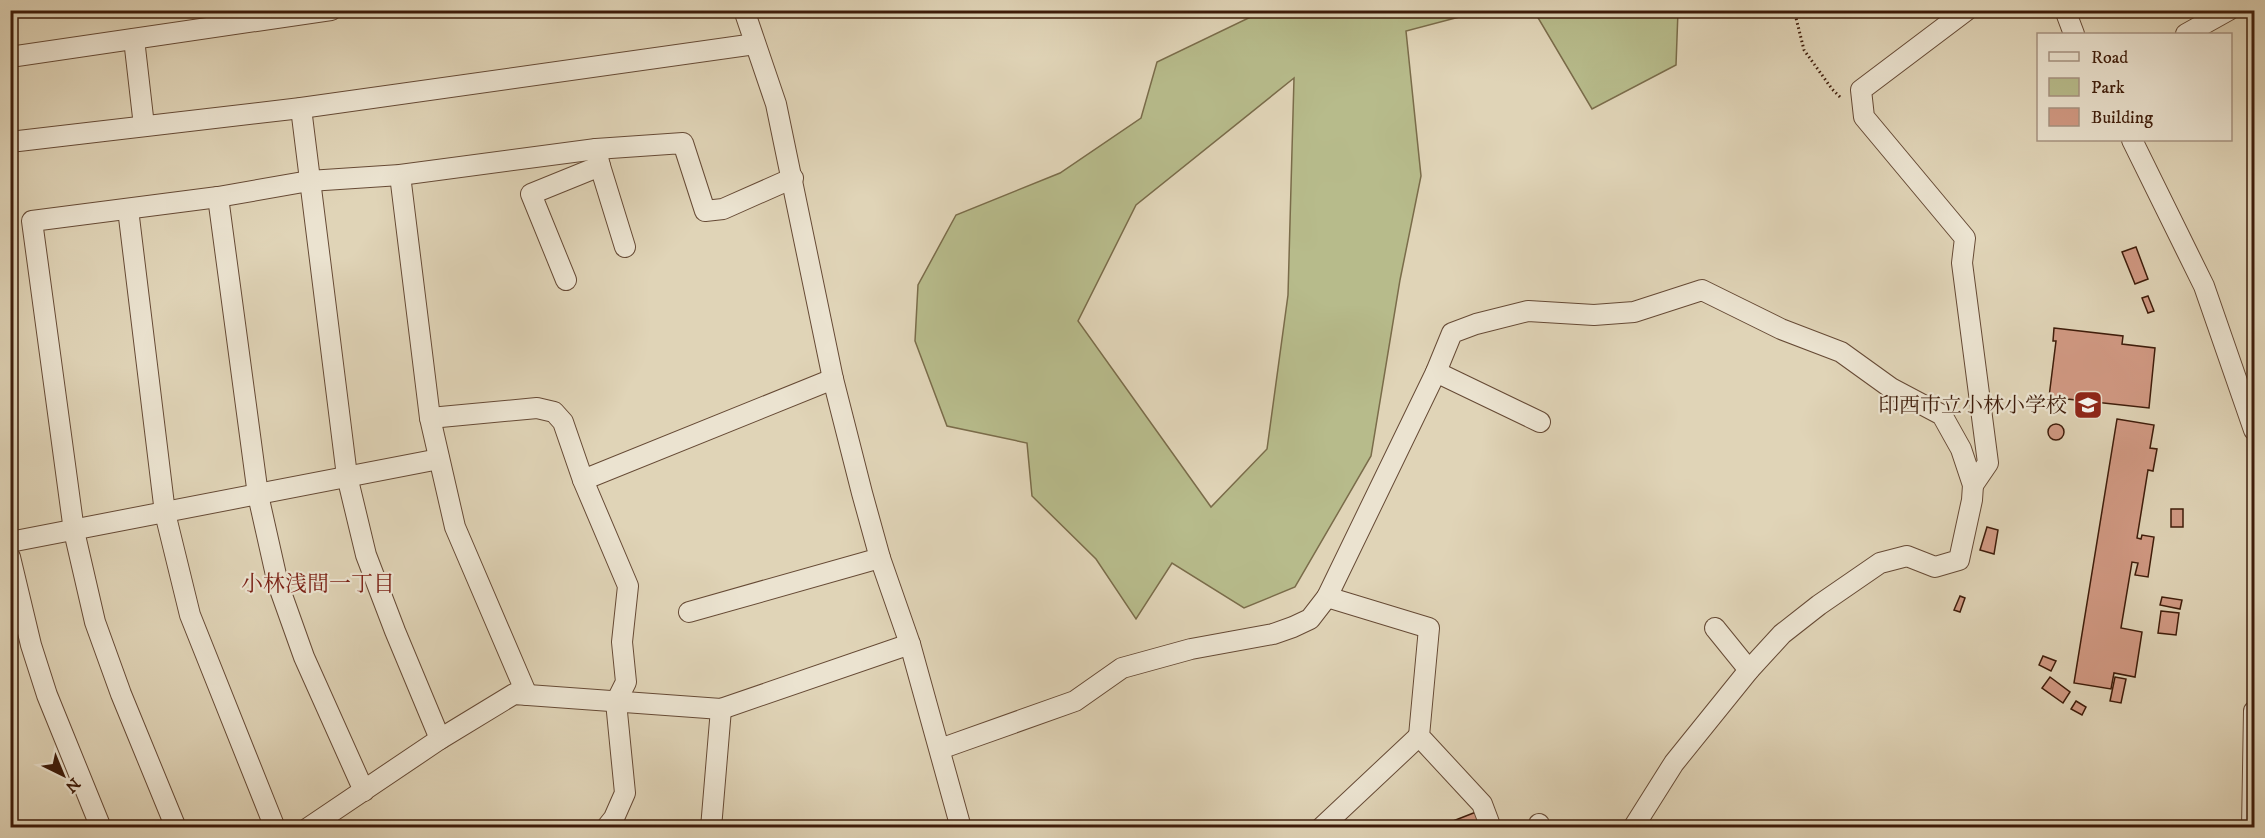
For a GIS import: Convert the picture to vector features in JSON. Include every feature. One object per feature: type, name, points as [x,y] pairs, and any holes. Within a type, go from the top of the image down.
[{"type":"street","points":[[10,57],[331,10]]},
{"type":"street","points":[[744,10],[776,104],[833,379],[880,558],[910,644],[961,828]]},
{"type":"street","points":[[1967,10],[1861,90],[1864,117],[1965,238],[1962,263],[1988,463],[1973,485]]},
{"type":"street","points":[[2065,10],[2074,33]]},
{"type":"street","points":[[2188,33],[2229,10]]},
{"type":"street","points":[[134,39],[144,126]]},
{"type":"street","points":[[10,142],[301,108],[755,44]]},
{"type":"street","points":[[301,108],[347,477],[366,555],[440,739]]},
{"type":"street","points":[[2132,141],[2204,286],[2254,430]]},
{"type":"street","points":[[176,828],[121,694],[96,622],[74,531],[32,221],[128,209],[309,181],[598,158],[683,143],[705,211],[723,209],[793,178]]},
{"type":"street","points":[[598,158],[625,247]]},
{"type":"street","points":[[566,280],[531,194],[598,158]]},
{"type":"street","points":[[400,175],[430,418],[455,527],[527,695]]},
{"type":"street","points":[[218,196],[258,495],[278,584],[304,657],[364,791]]},
{"type":"street","points":[[128,209],[165,513],[190,615],[276,828]]},
{"type":"street","points":[[940,749],[1076,701],[1122,668],[1191,649],[1273,634],[1310,619],[1327,597],[1436,372],[1452,333],[1476,324],[1528,311],[1594,315],[1635,312],[1702,290],[1781,329],[1841,352],[1891,388],[1942,415],[1961,449],[1973,485],[1972,500],[1959,560],[1935,567],[1907,556],[1880,563],[1782,634],[1749,670],[1674,763],[1633,828]]},
{"type":"street","points":[[1436,372],[1540,422]]},
{"type":"street","points":[[583,480],[833,379]]},
{"type":"street","points":[[430,418],[537,408],[554,411],[563,422],[583,480],[628,586],[622,642],[626,682],[616,702],[625,793],[614,818],[606,828]]},
{"type":"street","points":[[10,542],[439,459]]},
{"type":"street","points":[[10,557],[31,645],[47,695],[100,828]]},
{"type":"street","points":[[689,612],[880,558]]},
{"type":"street","points":[[1321,828],[1419,736],[1430,628],[1327,597]]},
{"type":"street","points":[[1715,628],[1749,670]]},
{"type":"street","points":[[308,828],[440,739],[514,694],[721,709],[910,644]]},
{"type":"street","points":[[711,828],[721,709]]},
{"type":"street","points":[[2252,828],[2254,711]]},
{"type":"street","points":[[1419,736],[1482,804],[1491,828]]},
{"type":"path","points":[[1794,10],[1804,50],[1832,89],[1847,105],[1863,105]]},
{"type":"green space","points":[[1263,11],[1482,11],[1406,31],[1421,176],[1400,280],[1371,456],[1295,587],[1244,608],[1172,563],[1136,619],[1096,559],[1032,496],[1027,443],[947,426],[915,341],[918,285],[956,215],[1060,173],[1141,118],[1157,62]],"holes":[[[1294,78],[1288,295],[1267,449],[1211,507],[1078,321],[1136,205]]]},
{"type":"green space","points":[[1534,11],[1678,11],[1676,65],[1592,109]]},
{"type":"building","points":[[2136,247],[2148,279],[2135,284],[2122,252]]},
{"type":"building","points":[[2148,296],[2154,311],[2148,313],[2142,298]]},
{"type":"building","points":[[2054,328],[2123,336],[2122,344],[2155,348],[2149,408],[2049,397],[2056,341],[2053,341]]},
{"type":"building","points":[[2117,419],[2154,425],[2150,448],[2157,449],[2153,471],[2148,470],[2137,538],[2141,539],[2142,535],[2154,537],[2148,577],[2135,575],[2138,563],[2132,562],[2121,628],[2142,632],[2135,677],[2114,673],[2111,689],[2074,683]]},
{"type":"building","points":[[2056,424],[2062,426],[2064,432],[2062,438],[2056,440],[2050,438],[2048,432],[2050,426]]},
{"type":"building","points":[[2171,509],[2183,509],[2183,527],[2171,527]]},
{"type":"building","points":[[1987,527],[1998,530],[1994,554],[1980,550]]},
{"type":"building","points":[[1960,596],[1965,598],[1960,612],[1954,610]]},
{"type":"building","points":[[2162,597],[2182,600],[2180,609],[2160,605]]},
{"type":"building","points":[[2161,611],[2179,613],[2176,635],[2158,633]]},
{"type":"building","points":[[2043,656],[2056,661],[2051,671],[2039,665]]},
{"type":"building","points":[[2050,677],[2070,692],[2063,703],[2042,688]]},
{"type":"building","points":[[2115,677],[2126,679],[2121,703],[2110,701]]},
{"type":"building","points":[[2076,701],[2086,707],[2082,715],[2071,709]]},
{"type":"building","points":[[1476,812],[1482,828],[1449,828],[1454,825],[1453,821]]},
{"type":"place","name":"印西市立小林小学校","points":[[2088,405]]},
{"type":"district","name":"小林浅間一丁目","points":[[318,583]]}]
